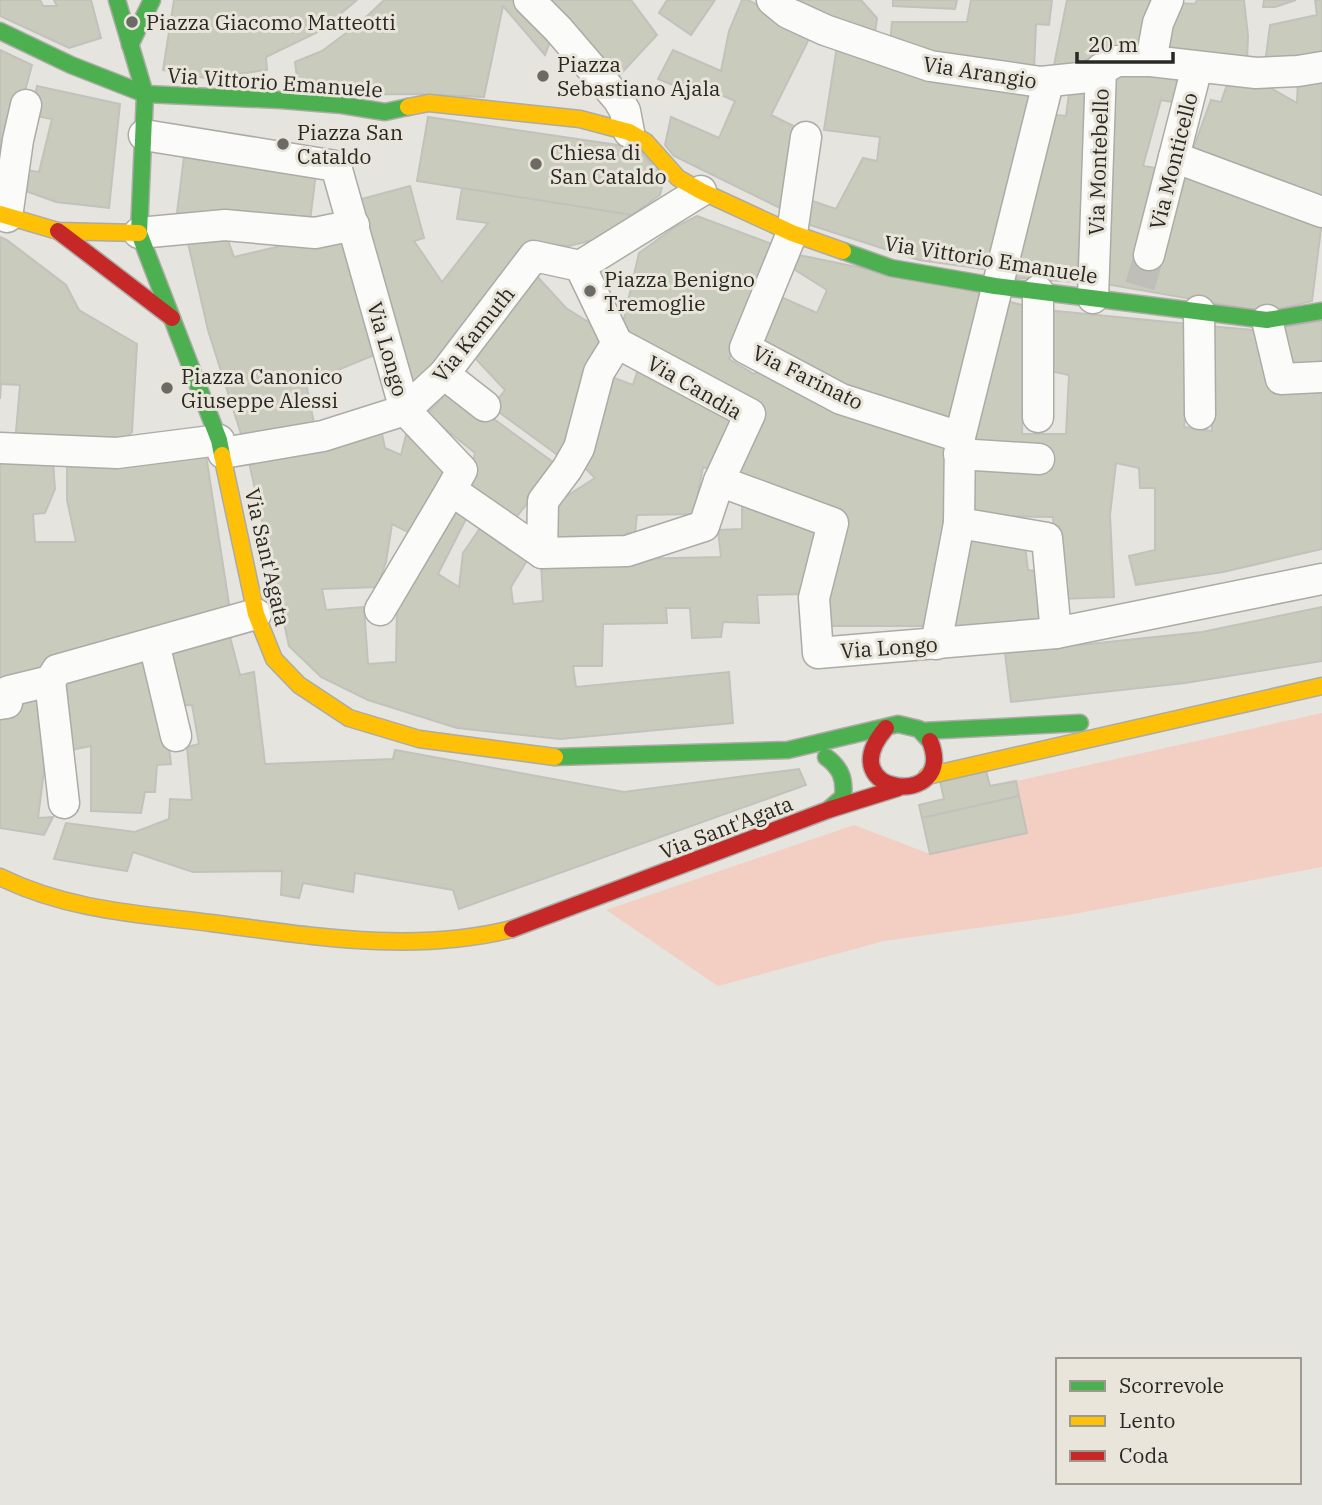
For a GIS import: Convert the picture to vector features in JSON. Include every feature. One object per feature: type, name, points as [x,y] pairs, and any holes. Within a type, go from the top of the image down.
[{"type":"main road","points":[[4,215],[58,231],[139,233],[145,94],[124,47],[117,0]]},
{"type":"main road","points":[[124,47],[152,0]]},
{"type":"main road","name":"Via Vittorio Emanuele","points":[[0,31],[71,65],[145,94],[281,100],[385,112],[429,103],[580,119],[629,132],[646,142],[678,178],[701,191],[792,233],[891,268],[995,286],[1093,298],[1138,294],[1199,311],[1267,320],[1321,304]]},
{"type":"main road","points":[[71,65],[95,57]]},
{"type":"main road","points":[[58,231],[172,318]]},
{"type":"main road","name":"Via Sant'Agata","points":[[139,233],[221,446],[256,614],[274,659],[299,685],[349,718],[419,739],[552,757],[788,750]]},
{"type":"main road","points":[[788,750],[861,761],[888,785],[909,787],[927,776],[1322,686]]},
{"type":"main road","points":[[922,731],[1180,718]]},
{"type":"main road","points":[[788,750],[898,724],[911,725],[922,731],[930,740],[934,753],[933,765],[927,776]]},
{"type":"main road","points":[[828,810],[843,797],[876,736],[886,728]]},
{"type":"main road","points":[[826,757],[839,766],[845,781],[843,797]]},
{"type":"main road","name":"Via Sant'Agata","points":[[0,877],[51,900],[95,909],[405,943],[472,940],[520,927],[828,810],[898,788]]},
{"type":"street","points":[[529,0],[558,29],[618,99],[625,111],[629,132]]},
{"type":"street","name":"Via Arangio","points":[[772,0],[788,13],[825,30],[930,66],[1048,83],[1089,77],[1117,61],[1151,61],[1256,73],[1322,67]]},
{"type":"street","points":[[1151,61],[1158,23],[1168,0]]},
{"type":"street","name":"Via Monticello","points":[[1149,255],[1197,67]]},
{"type":"street","name":"Via Montebello","points":[[1093,298],[1101,69]]},
{"type":"street","points":[[936,644],[959,523],[960,445],[995,286],[1048,83]]},
{"type":"street","points":[[4,215],[26,105]]},
{"type":"street","name":"Via Longo","points":[[144,135],[339,178],[405,410],[462,470],[451,490]]},
{"type":"street","name":"Via Farinato","points":[[806,136],[792,233],[745,348],[842,399],[960,445]]},
{"type":"street","points":[[1174,158],[1322,212]]},
{"type":"street","points":[[542,554],[543,500],[579,448],[599,372],[617,343],[580,266],[701,191]]},
{"type":"street","points":[[139,233],[225,225],[314,233],[354,226]]},
{"type":"street","name":"Via Kamuth","points":[[0,448],[117,453],[323,436],[405,410],[444,374],[534,256],[580,266]]},
{"type":"street","points":[[1038,291],[1038,417]]},
{"type":"street","points":[[1199,311],[1200,414]]},
{"type":"street","points":[[1267,320],[1281,379],[1322,377]]},
{"type":"street","name":"Via Candia","points":[[617,343],[750,414],[719,481]]},
{"type":"street","points":[[444,374],[485,406]]},
{"type":"street","points":[[960,445],[1039,459]]},
{"type":"street","points":[[380,610],[451,490],[542,554],[627,551],[704,526],[719,481]]},
{"type":"street","name":"Via Longo","points":[[719,481],[833,523],[814,598],[818,653],[1056,633],[1322,579]]},
{"type":"street","points":[[959,523],[1048,538],[1056,633]]},
{"type":"street","points":[[0,704],[7,703],[9,691],[53,675],[256,614]]},
{"type":"street","points":[[154,643],[176,736]]},
{"type":"street","points":[[53,675],[64,803]]},
{"type":"shaded area","points":[[1322,713],[1322,867],[1063,916],[884,941],[718,986],[606,910],[854,825],[930,854],[1027,833],[1017,781]]},
{"type":"building","points":[[0,0],[40,0],[43,6],[57,6],[54,0],[91,0],[101,38],[69,48],[0,16]]},
{"type":"building","points":[[174,0],[357,0],[320,31],[266,57],[267,70],[205,78],[163,70]]},
{"type":"building","points":[[384,0],[515,0],[552,36],[545,55],[503,6],[484,97],[420,94],[299,95],[295,62],[322,51],[361,22]]},
{"type":"building","points":[[543,0],[631,0],[657,35],[616,79]]},
{"type":"building","points":[[667,0],[715,0],[691,35],[659,13]]},
{"type":"building","points":[[742,0],[748,0],[812,33],[771,115],[796,127],[784,210],[674,156],[665,145],[671,117],[719,138],[735,101],[694,83],[687,91],[658,79],[673,50],[721,71],[729,31]]},
{"type":"building","points":[[788,0],[861,0],[877,18],[874,40]]},
{"type":"building","points":[[893,0],[957,0],[955,9],[893,6]]},
{"type":"building","points":[[971,0],[1052,0],[1049,25],[1036,24],[1034,71],[890,44],[892,22],[967,22]]},
{"type":"building","points":[[1067,0],[1160,0],[1145,51],[1085,70],[1053,70]]},
{"type":"building","points":[[1197,0],[1244,0],[1248,36],[1247,61],[1159,53],[1176,3],[1195,4]]},
{"type":"building","points":[[1264,0],[1296,0],[1275,7],[1263,7]]},
{"type":"building","points":[[1315,0],[1322,0],[1322,59],[1265,64],[1270,25],[1317,15]]},
{"type":"building","points":[[837,46],[1038,87],[990,270],[919,260],[807,224],[810,200],[836,209],[863,158],[877,161],[880,137],[824,130]]},
{"type":"building","points":[[0,50],[32,65],[13,135],[0,200]]},
{"type":"building","points":[[1118,69],[1183,74],[1177,103],[1161,100],[1143,166],[1179,172],[1322,221],[1312,301],[1267,312],[1105,284],[1114,91]]},
{"type":"building","points":[[1322,76],[1322,204],[1191,155],[1211,100],[1221,102],[1228,82],[1269,87],[1297,103],[1298,78]]},
{"type":"building","points":[[37,86],[120,104],[109,208],[56,202],[15,187],[18,169],[39,172],[52,119],[31,115]]},
{"type":"building","points":[[1070,86],[1092,88],[1076,282],[1005,277],[1046,114],[1066,116]]},
{"type":"building","name":"Chiesa di San Cataldo","points":[[428,117],[638,148],[664,179],[660,195],[632,215],[417,181]]},
{"type":"building","points":[[184,157],[316,173],[309,229],[177,213]]},
{"type":"building","points":[[410,186],[424,238],[414,241],[442,282],[488,223],[457,219],[462,188],[632,215],[601,238],[569,246],[531,242],[415,390],[358,200]]},
{"type":"building","points":[[697,216],[780,247],[761,297],[729,359],[754,374],[763,368],[815,403],[858,419],[947,443],[954,505],[928,626],[824,626],[832,564],[848,518],[736,474],[758,410],[621,332],[639,253],[675,227]]},
{"type":"building","points":[[345,231],[377,354],[306,383],[314,423],[243,440],[208,330],[188,243],[226,235],[234,257]]},
{"type":"building","points":[[0,237],[66,285],[79,310],[137,344],[132,432],[116,448],[15,443],[20,385],[1,384],[0,399]]},
{"type":"building","points":[[799,255],[987,294],[950,425],[846,392],[756,344],[779,296],[817,313],[827,290],[792,268]]},
{"type":"building","points":[[535,274],[566,308],[604,332],[563,459],[492,407],[505,390],[473,356]]},
{"type":"building","points":[[1003,300],[1026,306],[1022,434],[1066,434],[1069,375],[1050,371],[1047,310],[1188,324],[1188,390],[1184,427],[1212,431],[1209,326],[1265,331],[1274,389],[1322,387],[1322,549],[1223,572],[1136,585],[1129,556],[1155,550],[1155,488],[1140,488],[1139,468],[1116,463],[1110,515],[1114,597],[1059,599],[1053,517],[968,516],[968,464],[1052,469],[1051,452],[968,444]]},
{"type":"building","points":[[1322,321],[1322,368],[1284,369],[1277,328]]},
{"type":"building","points":[[641,359],[740,417],[718,472],[703,467],[694,514],[637,515],[635,533],[627,533],[622,544],[552,545],[551,506],[595,478],[581,464],[609,376],[633,385]]},
{"type":"building","points":[[451,388],[557,465],[515,519],[468,486],[475,453],[427,414]]},
{"type":"building","points":[[381,429],[385,448],[401,455],[406,435],[450,470],[412,534],[392,524],[386,562],[377,587],[322,589],[326,610],[364,607],[368,664],[396,662],[397,608],[451,504],[468,515],[438,574],[459,587],[463,553],[485,521],[531,554],[511,587],[513,604],[543,601],[541,561],[721,557],[718,530],[742,529],[742,501],[824,525],[805,594],[757,595],[759,623],[723,622],[721,637],[692,638],[690,608],[666,608],[667,623],[603,624],[602,666],[573,666],[576,687],[729,672],[733,723],[560,739],[457,728],[368,700],[321,677],[289,646],[249,462]]},
{"type":"building","points":[[206,455],[230,610],[45,674],[0,697],[0,461],[53,461],[55,489],[45,513],[33,514],[35,542],[76,542],[67,500],[67,464]]},
{"type":"building","points":[[963,532],[1025,545],[1028,570],[1047,573],[1051,618],[954,629]]},
{"type":"building","points":[[1322,607],[1322,661],[1185,683],[1011,702],[1005,653],[1202,632]]},
{"type":"building","points":[[229,633],[240,675],[254,672],[265,764],[393,759],[395,750],[624,792],[799,769],[806,785],[459,909],[453,890],[355,873],[353,892],[303,883],[299,898],[281,895],[282,871],[193,872],[133,852],[127,871],[54,859],[66,823],[135,832],[169,819],[170,799],[192,800],[187,747],[199,744],[192,705],[175,706],[163,651]]},
{"type":"building","points":[[152,655],[166,723],[171,764],[157,765],[155,792],[145,792],[141,813],[91,811],[91,746],[66,751],[60,679]]},
{"type":"building","points":[[14,695],[46,698],[46,755],[38,818],[53,817],[44,835],[0,828],[0,709]]},
{"type":"building","points":[[986,771],[990,786],[1016,781],[1019,796],[922,818],[919,805],[944,799],[940,781]]},
{"type":"building","points":[[1019,796],[1027,833],[930,854],[922,818]]},
{"type":"tunnel","points":[[1140,286],[1149,255]]},
{"type":"traffic: fast","points":[[117,0],[145,94],[139,233],[219,440],[222,455]]},
{"type":"traffic: fast","points":[[130,45],[152,0]]},
{"type":"traffic: fast","points":[[0,31],[71,65],[145,94],[281,100],[385,112],[408,107]]},
{"type":"traffic: fast","points":[[843,251],[891,268],[995,286],[1267,320],[1322,311]]},
{"type":"traffic: fast","points":[[922,731],[1080,723]]},
{"type":"traffic: fast","points":[[555,757],[788,750],[898,724],[919,729],[930,741]]},
{"type":"traffic: fast","points":[[826,757],[841,774],[843,785],[843,797],[828,810]]},
{"type":"traffic: slow","points":[[408,107],[429,103],[580,119],[629,132],[646,142],[678,178],[701,191],[792,233],[843,251]]},
{"type":"traffic: slow","points":[[0,214],[58,231],[139,233]]},
{"type":"traffic: slow","points":[[222,455],[256,614],[274,659],[299,685],[349,718],[419,739],[555,757]]},
{"type":"traffic: slow","points":[[927,776],[1322,686]]},
{"type":"traffic: slow","points":[[0,877],[51,897],[103,909],[324,937],[399,942],[474,936],[512,929]]},
{"type":"traffic: jam","points":[[58,231],[172,318]]},
{"type":"traffic: jam","points":[[886,728],[872,751],[872,768],[882,780],[897,786],[913,785],[927,778],[934,763],[930,741]]},
{"type":"traffic: jam","points":[[512,929],[828,810],[898,788]]},
{"type":"place","name":"Piazza Giacomo Matteotti","points":[[132,22]]},
{"type":"place","name":"Piazza Sebastiano Ajala","points":[[543,76]]},
{"type":"place","name":"Piazza San Cataldo","points":[[283,144]]},
{"type":"place","name":"Chiesa di San Cataldo","points":[[536,164]]},
{"type":"place","name":"Piazza Benigno Tremoglie","points":[[590,291]]},
{"type":"place","name":"Piazza Canonico Giuseppe Alessi","points":[[167,388]]}]
